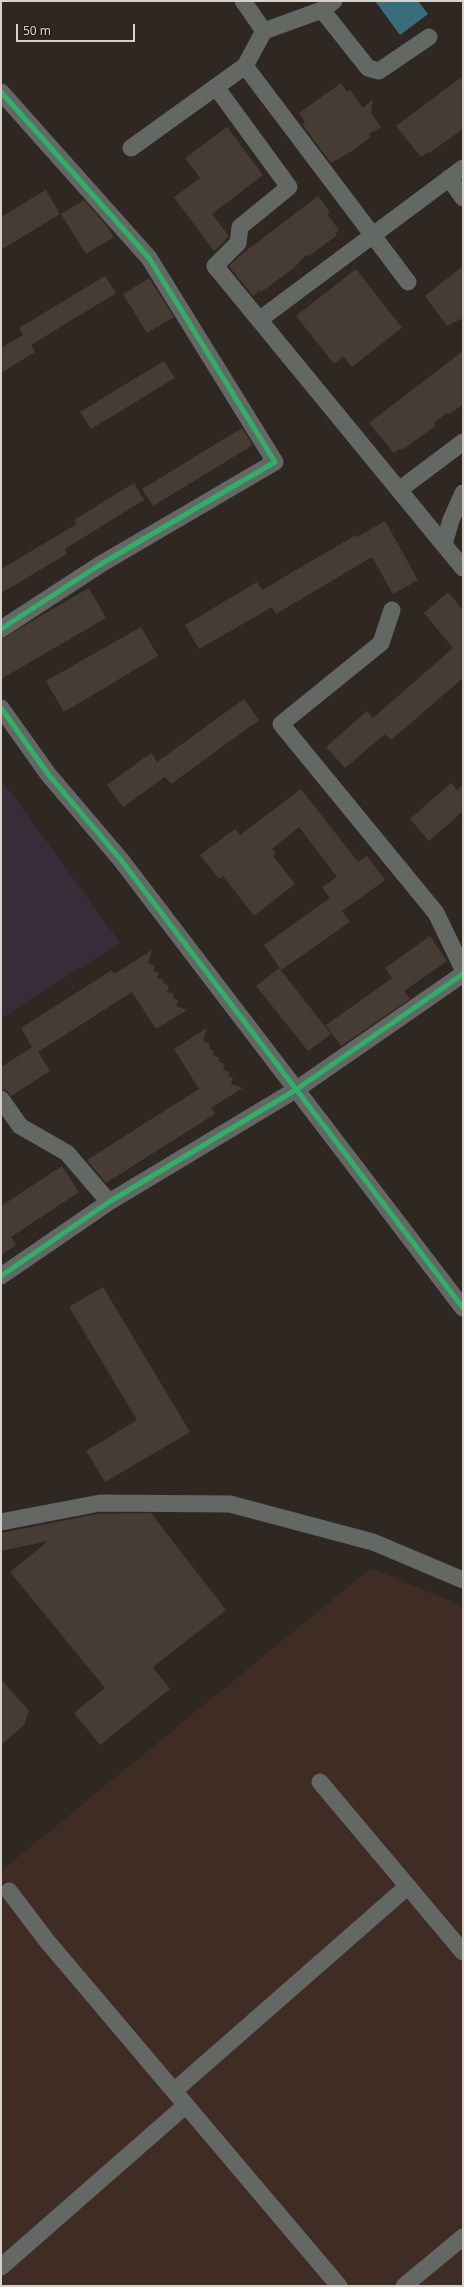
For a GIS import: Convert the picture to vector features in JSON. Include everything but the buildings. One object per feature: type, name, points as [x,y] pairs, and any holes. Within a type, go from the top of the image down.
[{"type":"street","points":[[243,1],[264,32]]},
{"type":"street","points":[[132,148],[245,66],[264,32],[328,5],[368,68],[379,71],[430,37]]},
{"type":"street","points":[[245,66],[408,282]]},
{"type":"street","points":[[216,87],[289,187],[240,227],[238,243],[215,266],[463,568]]},
{"type":"street","points":[[1,92],[149,258],[275,462],[101,564],[1,629]]},
{"type":"street","points":[[259,320],[463,168]]},
{"type":"street","points":[[449,178],[463,198]]},
{"type":"street","points":[[399,490],[463,442]]},
{"type":"street","points":[[444,544],[451,520],[463,493]]},
{"type":"street","points":[[392,610],[381,643],[281,724],[436,913],[463,969]]},
{"type":"street","points":[[2,711],[48,774],[121,860],[463,1308]]},
{"type":"street","points":[[1,1276],[108,1202],[297,1089],[463,974]]},
{"type":"street","points":[[1,1099],[20,1126],[67,1153],[108,1202]]},
{"type":"street","points":[[1,1522],[100,1503],[230,1504],[373,1542],[463,1580]]},
{"type":"street","points":[[320,1782],[463,1952]]},
{"type":"street","points":[[174,2091],[408,1886]]},
{"type":"street","points":[[9,1891],[47,1941],[339,2286]]},
{"type":"street","points":[[1,2267],[186,2105]]},
{"type":"street","points":[[404,2286],[463,2237]]},
{"type":"shaded area","points":[[1,779],[120,943],[1,1018]]},
{"type":"shaded area","points":[[371,1568],[463,1606],[463,2286],[1,2286],[1,1871]]},
{"type":"water","points":[[375,1],[418,1],[428,14],[400,35]]},
{"type":"cycle path","points":[[1,92],[149,258],[275,462],[101,564],[1,629]]},
{"type":"cycle path","points":[[1,708],[48,774],[121,860],[463,1308]]},
{"type":"cycle path","points":[[1,1276],[109,1202],[297,1089],[463,974]]}]
